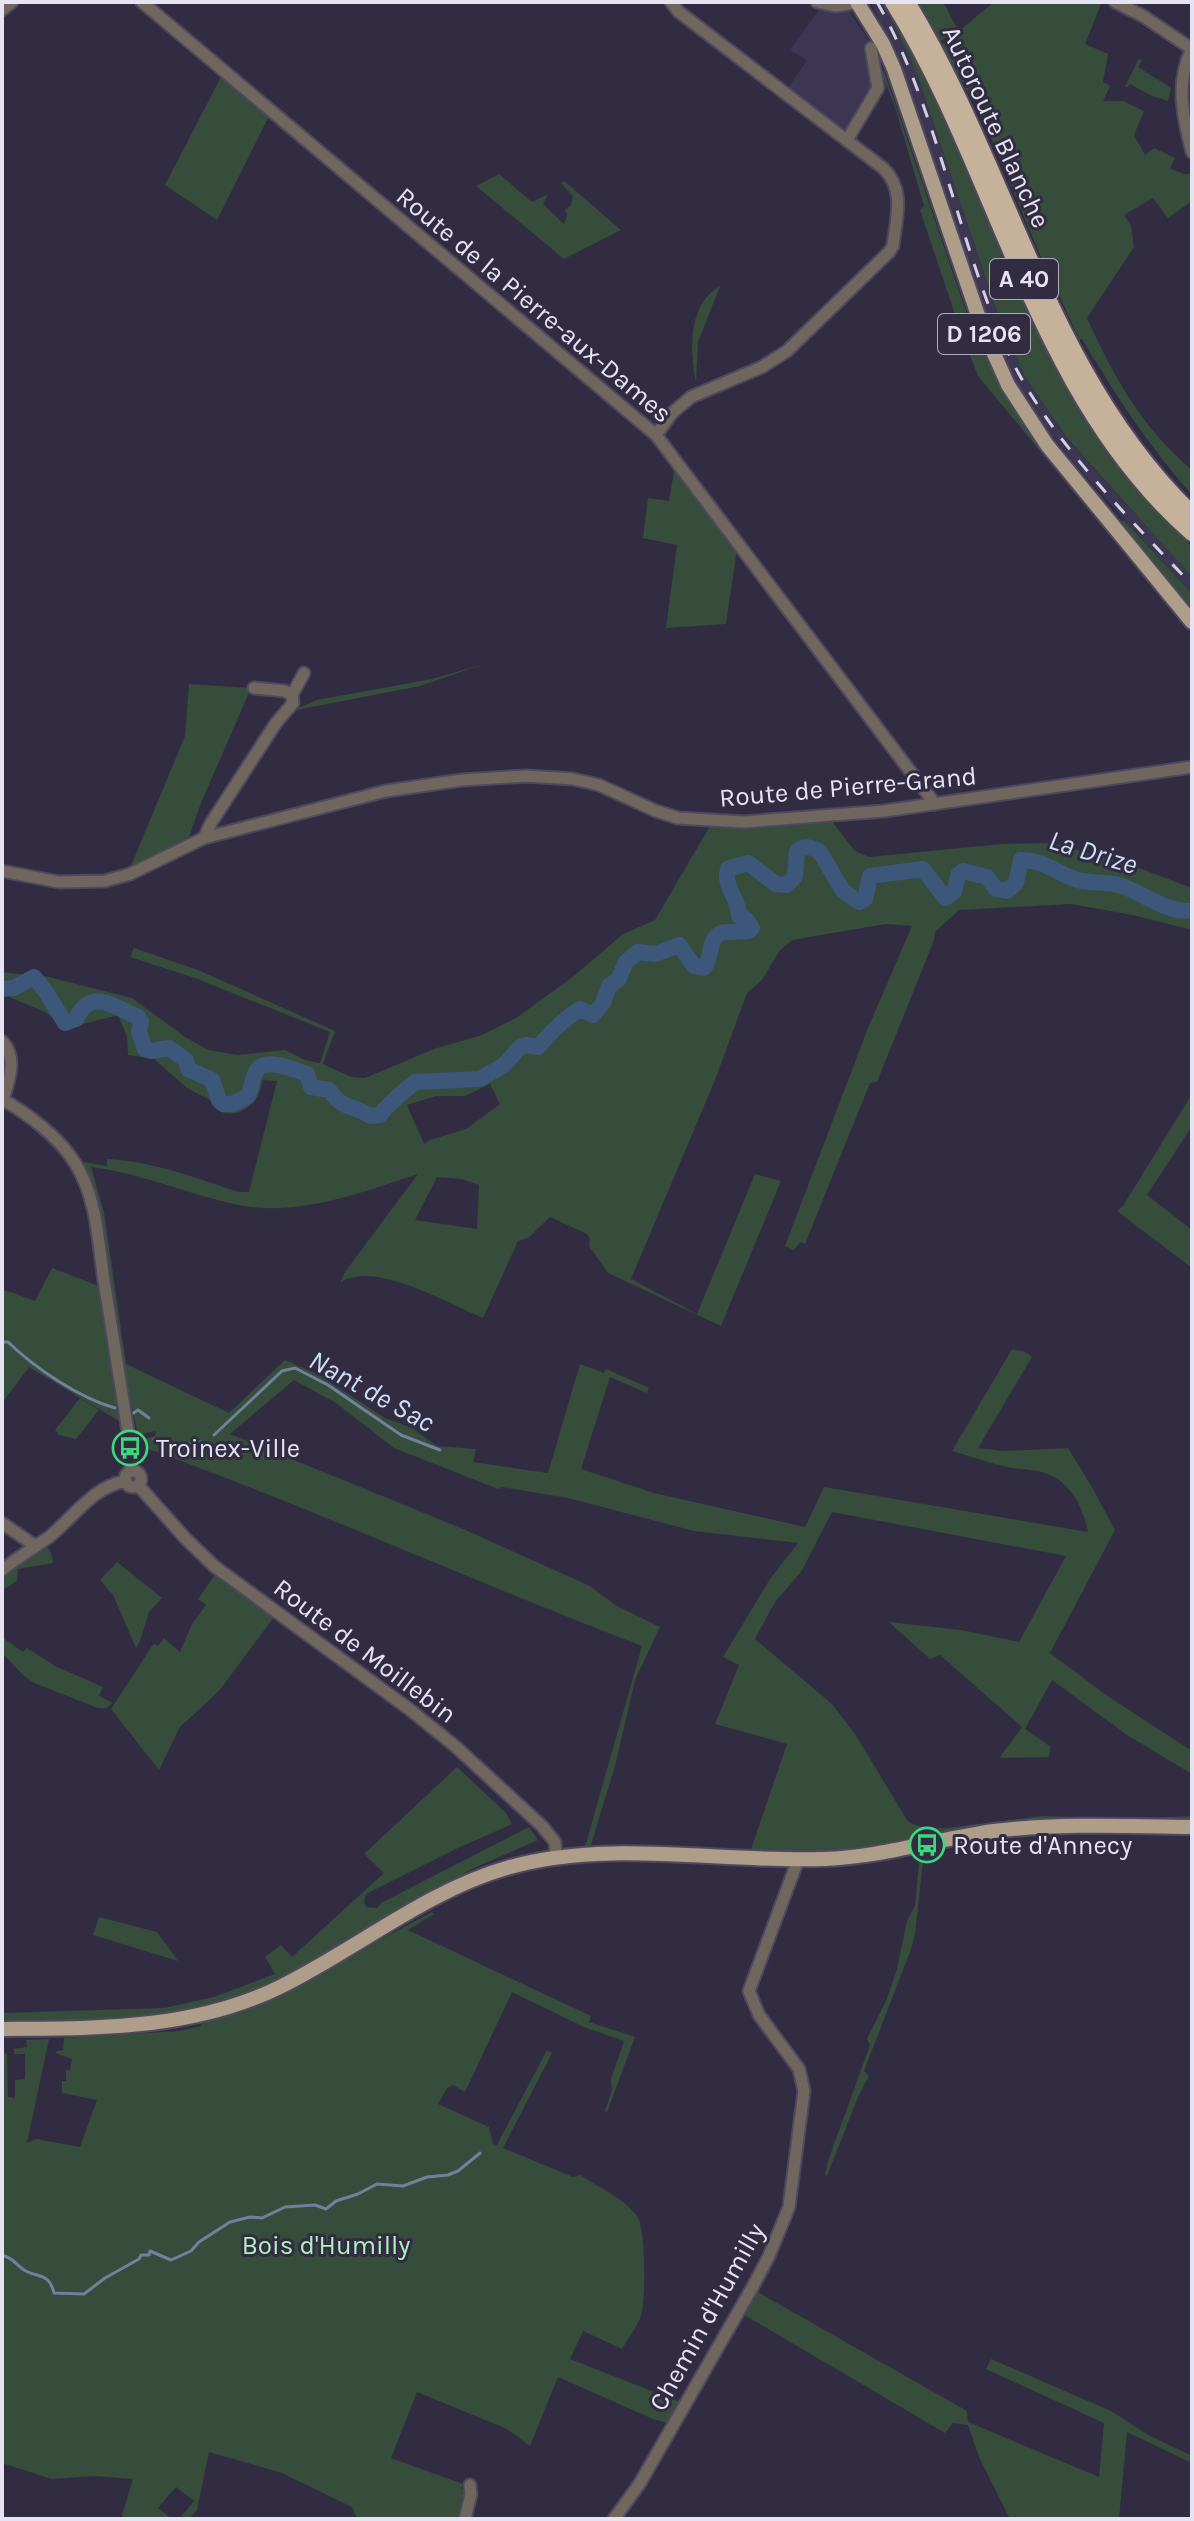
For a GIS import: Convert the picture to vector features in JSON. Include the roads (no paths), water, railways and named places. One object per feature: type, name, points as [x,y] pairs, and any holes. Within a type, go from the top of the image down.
[{"type":"highway","name":"Autoroute Blanche","points":[[893,2],[942,91],[1041,317],[1080,392],[1128,465],[1192,533]]},
{"type":"highway","name":"Autoroute Blanche","points":[[907,2],[972,122],[1050,302],[1085,373],[1136,452],[1192,514]]},
{"type":"main road","name":"D 1206","points":[[857,2],[883,44],[894,69],[982,327],[1008,385],[1047,445],[1192,622]]},
{"type":"main road","points":[[2,2029],[151,2025],[226,2008],[293,1981],[433,1900],[478,1878],[556,1857],[622,1855],[798,1860],[889,1853],[1013,1830],[1192,1827]]},
{"type":"street","points":[[2,10],[12,2]]},
{"type":"street","name":"Route de la Pierre-aux-Dames","points":[[142,2],[656,435],[935,804]]},
{"type":"street","points":[[656,435],[672,413],[691,397],[762,367],[787,351],[889,252],[897,217],[897,187],[887,173],[679,12],[671,2]]},
{"type":"street","points":[[817,2],[835,6],[857,2]]},
{"type":"street","points":[[1115,2],[1143,16],[1192,49],[1184,66],[1182,81],[1184,116],[1192,152]]},
{"type":"street","points":[[847,140],[878,88],[871,48]]},
{"type":"street","points":[[204,838],[293,699],[304,673]]},
{"type":"street","points":[[254,688],[285,691],[293,699]]},
{"type":"street","name":"Route de Pierre-Grand","points":[[2,871],[59,882],[105,881],[130,874],[204,838],[386,791],[504,777],[542,776],[583,780],[667,815],[714,822],[773,820],[935,804],[1192,767]]},
{"type":"street","points":[[2,1041],[9,1049],[12,1060],[3,1099],[64,1149],[87,1186],[130,1444],[128,1476],[74,1510],[53,1533],[2,1570]]},
{"type":"street","name":"Route de Moillebin","points":[[128,1476],[131,1486],[138,1485],[214,1566],[455,1746],[542,1826],[555,1842],[556,1857]]},
{"type":"street","points":[[2,1523],[34,1545]]},
{"type":"street","name":"Chemin d'Humilly","points":[[614,2519],[640,2483],[752,2288],[789,2207],[804,2091],[803,2077],[759,2015],[749,1991],[798,1860]]},
{"type":"street","points":[[465,2519],[470,2485]]},
{"type":"waterway","name":"La Drize","points":[[2,989],[14,988],[34,977],[65,1023],[76,1019],[82,1009],[96,1002],[104,1002],[138,1017],[145,1049],[169,1048],[186,1060],[188,1069],[212,1080],[223,1104],[232,1104],[248,1096],[257,1070],[274,1064],[307,1074],[311,1087],[329,1090],[344,1104],[370,1116],[380,1115],[415,1082],[479,1079],[503,1066],[520,1047],[538,1047],[580,1009],[593,1015],[603,1003],[609,986],[618,980],[626,962],[638,952],[655,954],[679,945],[694,966],[704,968],[717,936],[752,928],[746,919],[739,916],[728,882],[728,869],[748,863],[776,884],[787,885],[795,876],[797,851],[803,848],[820,852],[843,891],[859,902],[865,899],[870,876],[923,869],[945,898],[954,892],[958,875],[963,871],[987,877],[996,889],[1007,891],[1016,883],[1021,860],[1029,860],[1078,880],[1122,886],[1164,906],[1192,911]]},
{"type":"waterway","name":"Nant de Sac","points":[[2,1342],[8,1342],[72,1390],[115,1408]]},
{"type":"waterway","name":"Nant de Sac","points":[[214,1435],[282,1371],[295,1368],[328,1385],[401,1435],[440,1450]]},
{"type":"waterway","name":"Nant de Sac","points":[[132,1414],[138,1410],[149,1418]]},
{"type":"waterway","name":"Nant de Sac","points":[[154,1439],[183,1444],[201,1442]]},
{"type":"waterway","points":[[2,2255],[24,2270],[46,2279],[54,2293],[84,2294],[141,2255],[149,2255],[150,2251],[171,2260],[191,2251],[199,2242],[230,2222],[250,2217],[262,2218],[285,2207],[315,2205],[326,2209],[336,2201],[377,2184],[403,2186],[427,2177],[448,2175],[480,2153]]},
{"type":"railway","points":[[877,2],[916,85],[973,262],[1006,348],[1023,380],[1042,412],[1089,473],[1192,585]]},
{"type":"place","name":"Troinex-Ville","points":[[130,1448]]},
{"type":"place","name":"Route d'Annecy","points":[[927,1845]]},
{"type":"park label","name":"Bois d'Humilly","points":[[326,2245]]}]
